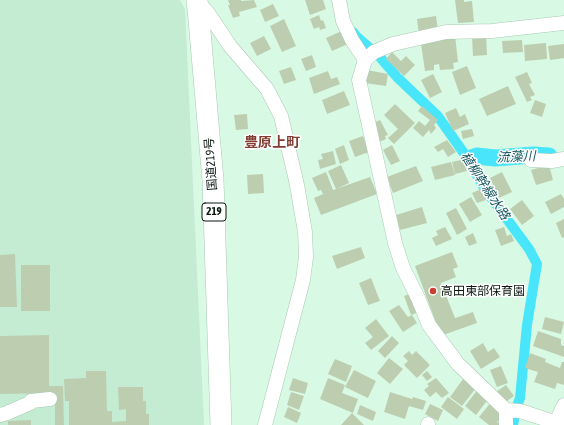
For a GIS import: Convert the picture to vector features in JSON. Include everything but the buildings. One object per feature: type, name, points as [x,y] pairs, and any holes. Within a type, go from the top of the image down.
[{"type":"highway","name":"国道219号","points":[[196,0],[200,27],[213,180],[221,425]]},
{"type":"street","points":[[196,0],[208,13],[230,46],[267,89],[281,116],[297,185],[305,232],[306,257],[303,280],[265,425]]},
{"type":"street","points":[[338,0],[346,28],[365,60]]},
{"type":"street","points":[[564,23],[492,31],[446,32],[393,44],[374,52],[365,60],[359,80],[395,243],[403,268],[429,325],[458,364],[506,410],[520,411],[560,424],[564,405]]},
{"type":"street","points":[[531,160],[552,161],[564,159]]},
{"type":"street","points":[[0,415],[16,410],[30,403],[31,401],[50,399]]},
{"type":"street","points":[[506,410],[506,425]]},
{"type":"shaded area","points":[[0,0],[180,0],[185,9],[204,425],[0,425]]},
{"type":"waterway","name":"植柳幹線水路","points":[[353,32],[379,56],[397,77],[437,115],[468,159],[484,188],[529,249],[537,264],[527,325],[520,398],[517,406]]},
{"type":"waterway","name":"流藻川","points":[[468,159],[477,156],[495,158],[533,155],[549,156]]},
{"type":"waterway","name":"植柳幹線水路","points":[[513,425],[514,420]]},
{"type":"place","name":"高田東部保育園","points":[[433,291]]},
{"type":"district","name":"豊原上町","points":[[272,143]]}]
